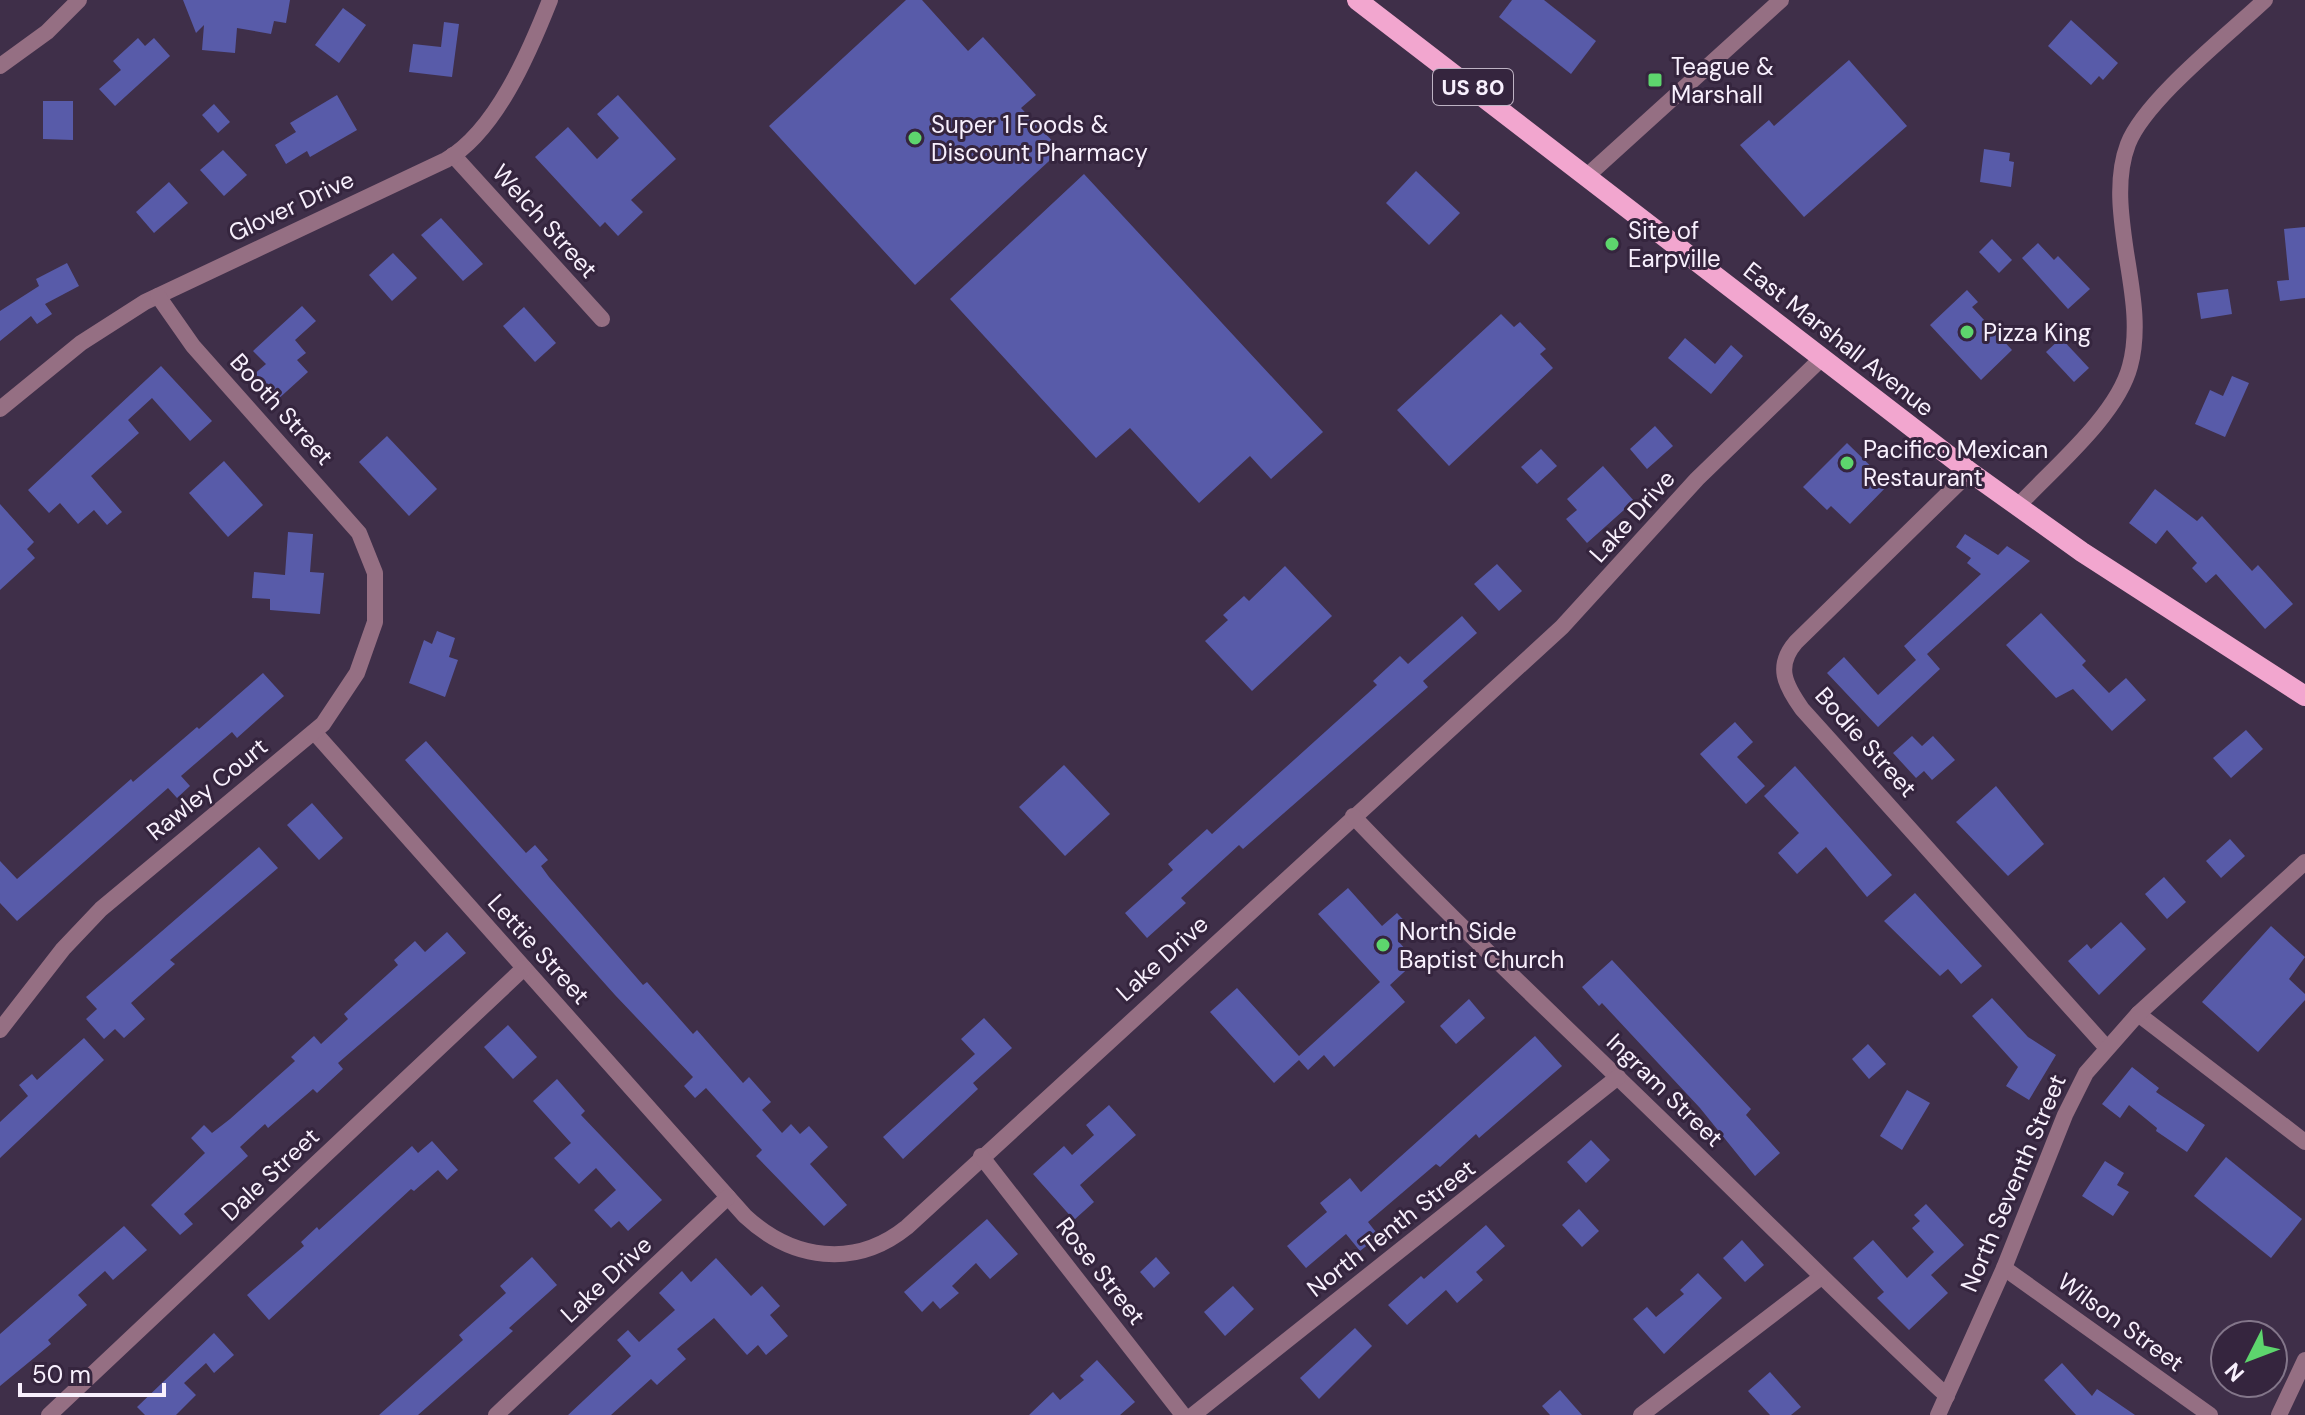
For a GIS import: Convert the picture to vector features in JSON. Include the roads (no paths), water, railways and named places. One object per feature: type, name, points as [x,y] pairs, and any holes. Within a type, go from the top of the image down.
[{"type":"main road","name":"East Marshall Avenue","points":[[1357,0],[2017,507],[2207,635],[2305,696]]},
{"type":"street","points":[[0,66],[47,32],[79,0]]},
{"type":"street","name":"Glover Drive","points":[[0,409],[81,343],[158,296],[453,155],[477,138],[492,118],[550,0]]},
{"type":"street","points":[[1588,175],[1781,0]]},
{"type":"street","points":[[2017,507],[2112,403],[2130,366],[2135,317],[2121,194],[2128,145],[2142,119],[2265,0]]},
{"type":"street","name":"Welch Street","points":[[453,155],[602,319]]},
{"type":"street","name":"Booth Street","points":[[158,296],[202,357],[342,511],[370,554]]},
{"type":"street","name":"Lake Drive","points":[[496,1415],[728,1197],[763,1232],[782,1243],[811,1253],[844,1255],[867,1249],[897,1234],[1562,627],[1697,479],[1822,358]]},
{"type":"street","name":"Bodie Street","points":[[1970,472],[1784,655],[1783,675],[1802,709],[2106,1047]]},
{"type":"street","name":"Rawley Court","points":[[0,1030],[63,949],[101,909],[315,733],[342,698],[370,640],[378,601],[370,554]]},
{"type":"street","name":"Lettie Street","points":[[315,733],[728,1197]]},
{"type":"street","name":"Ingram Street","points":[[1353,816],[1447,914],[1618,1077],[1820,1278],[1947,1396]]},
{"type":"street","name":"North Seventh Street","points":[[1938,1415],[2004,1268],[2070,1103],[2106,1047],[2305,862]]},
{"type":"street","name":"Dale Street","points":[[49,1415],[524,968]]},
{"type":"street","points":[[2138,1014],[2305,1142]]},
{"type":"street","name":"North Tenth Street","points":[[1193,1415],[1618,1077]]},
{"type":"street","name":"Rose Street","points":[[981,1156],[1183,1415]]},
{"type":"street","name":"Wilson Street","points":[[2004,1268],[2210,1415]]},
{"type":"street","points":[[1641,1415],[1820,1278]]},
{"type":"street","points":[[2279,1415],[2305,1360]]},
{"type":"place","name":"Teague & Marshall","points":[[1655,80]]},
{"type":"place","name":"Super 1 Foods & Discount Pharmacy","points":[[915,138]]},
{"type":"place","name":"Site of Earpville","points":[[1612,244]]},
{"type":"place","name":"Pizza King","points":[[1967,332]]},
{"type":"place","name":"Pacifico Mexican Restaurant","points":[[1847,463]]},
{"type":"place","name":"North Side Baptist Church","points":[[1383,945]]}]
